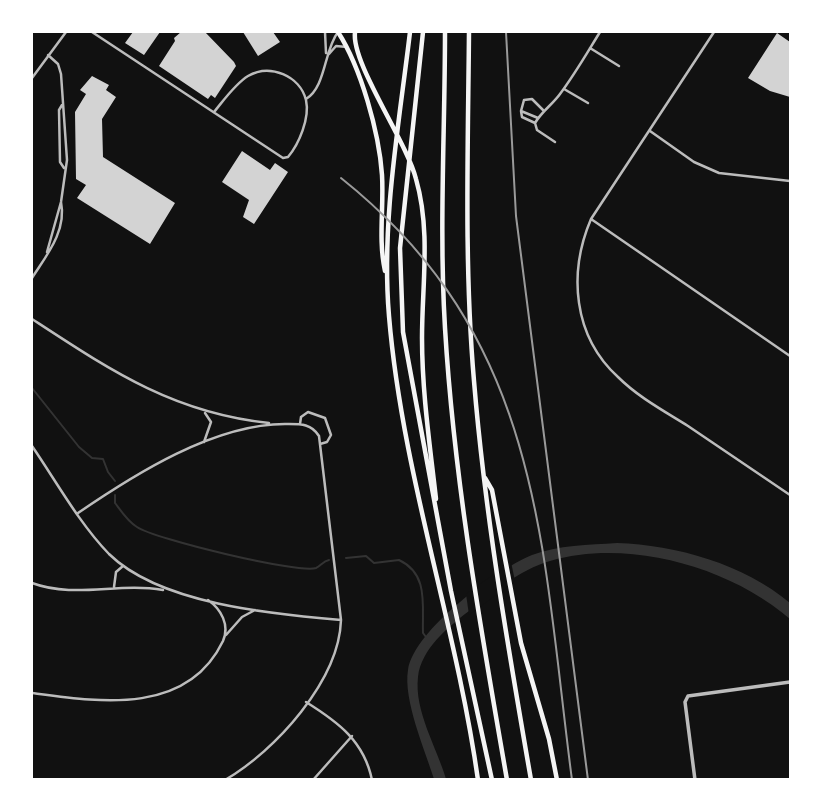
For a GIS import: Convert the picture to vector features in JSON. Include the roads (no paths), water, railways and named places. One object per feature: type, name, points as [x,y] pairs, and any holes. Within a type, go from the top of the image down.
[{"type":"highway","points":[[338,32],[347,47],[362,90],[379,156],[382,176],[380,251],[387,281]]},
{"type":"highway","points":[[355,32],[354,40],[408,153],[421,202],[425,233],[422,341],[440,531]]},
{"type":"highway","points":[[410,32],[389,210],[387,281],[395,370],[478,779]]},
{"type":"highway","points":[[423,32],[403,217],[400,298],[413,401],[461,644],[492,779]]},
{"type":"highway","points":[[445,32],[444,326],[452,421],[473,572],[507,779]]},
{"type":"highway","points":[[469,32],[470,312],[484,477],[494,555],[531,779]]},
{"type":"highway","points":[[484,477],[492,490],[515,612],[557,779]]},
{"type":"street","points":[[32,78],[66,32]]},
{"type":"street","points":[[92,32],[283,158],[290,156],[305,122],[306,99],[296,82],[288,76],[279,72],[260,71],[242,81],[214,112]]},
{"type":"street","points":[[324,32],[326,60]]},
{"type":"street","points":[[306,99],[310,97],[320,78],[330,43],[338,32]]},
{"type":"street","points":[[555,142],[537,130],[535,123],[543,110],[552,106],[600,32]]},
{"type":"street","points":[[714,32],[591,219],[579,253],[577,290],[585,327],[602,359],[634,390],[789,494],[790,487]]},
{"type":"street","points":[[326,60],[332,48],[347,47]]},
{"type":"street","points":[[590,48],[619,66]]},
{"type":"street","points":[[32,278],[47,252],[61,202],[67,160],[66,111],[62,105],[60,67],[48,55]]},
{"type":"street","points":[[564,89],[587,103]]},
{"type":"street","points":[[535,123],[522,117],[524,100],[533,99],[543,110]]},
{"type":"street","points":[[62,105],[59,110],[60,162],[64,168]]},
{"type":"street","points":[[521,111],[538,118]]},
{"type":"street","points":[[650,131],[708,169],[731,176],[790,181]]},
{"type":"street","points":[[591,219],[790,356]]},
{"type":"street","points":[[32,319],[127,380],[163,397],[203,411],[272,424],[300,424],[315,429],[320,444],[341,620],[334,657],[306,702],[270,747],[225,779]]},
{"type":"street","points":[[203,411],[211,422],[203,443]]},
{"type":"street","points":[[300,424],[307,412],[326,418],[331,435],[327,442],[320,444]]},
{"type":"street","points":[[78,513],[122,484],[203,443],[236,431],[272,424]]},
{"type":"street","points":[[32,446],[100,543],[123,566],[166,591]]},
{"type":"street","points":[[114,587],[116,572],[123,566]]},
{"type":"street","points":[[32,583],[69,592],[114,587],[166,591],[257,609],[341,620]]},
{"type":"street","points":[[207,599],[223,616],[224,638]]},
{"type":"street","points":[[32,694],[110,701],[149,699],[189,681],[207,664],[242,617],[257,609]]},
{"type":"street","points":[[695,779],[685,702],[688,696],[790,682]]},
{"type":"street","points":[[306,702],[335,720],[352,736],[363,753],[372,779]]},
{"type":"street","points":[[313,779],[352,736]]},
{"type":"waterway","points":[[32,388],[79,447],[92,458],[103,459],[115,481]]},
{"type":"waterway","points":[[115,495],[115,503],[134,525],[170,539],[283,566],[316,568],[329,560]]},
{"type":"waterway","points":[[346,558],[366,556],[374,563],[399,560],[409,566],[420,582],[423,633],[426,637]]},
{"type":"railway","points":[[506,32],[516,216],[588,780]]},
{"type":"railway","points":[[341,178],[408,241],[458,307],[495,378],[521,452],[539,529],[572,780]]}]
